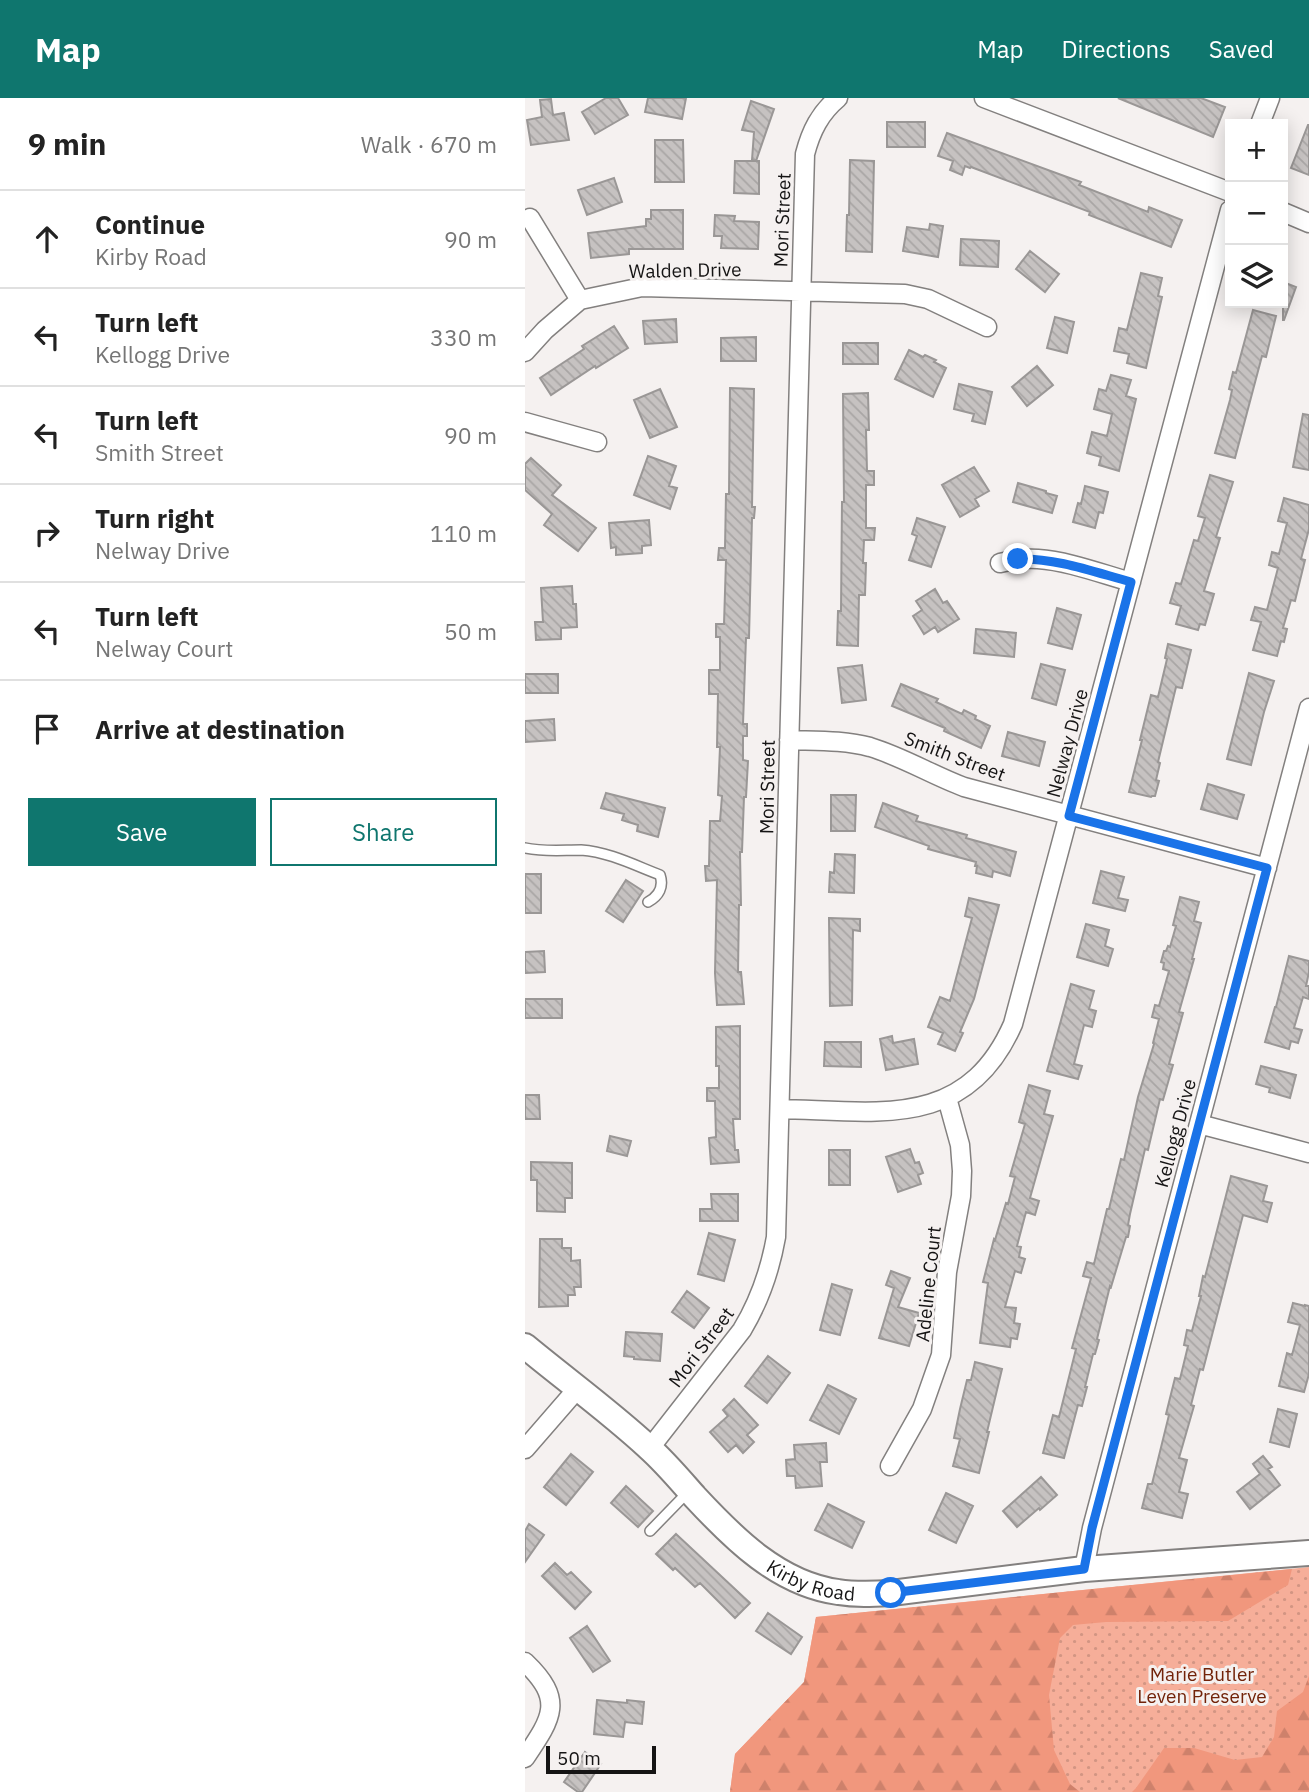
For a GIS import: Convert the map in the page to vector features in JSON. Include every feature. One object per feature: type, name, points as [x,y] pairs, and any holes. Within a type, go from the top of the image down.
[{"type":"main road","name":"Kirby Road","points":[[525,1346],[650,1448],[740,1543],[799,1582],[837,1592],[891,1593],[1084,1569],[1309,1553]]},
{"type":"street","name":"Mori Street","points":[[650,1448],[742,1330],[763,1290],[772,1263],[776,1237],[805,154],[818,120],[838,98]]},
{"type":"street","points":[[983,98],[1225,190]]},
{"type":"street","points":[[1262,119],[1270,98]]},
{"type":"street","points":[[1288,214],[1309,223]]},
{"type":"street","points":[[530,218],[580,300]]},
{"type":"street","name":"Nelway Drive","points":[[780,1109],[915,1109],[947,1098],[962,1089],[979,1076],[1005,1044],[1013,1024],[1225,229]]},
{"type":"street","name":"Walden Drive","points":[[525,352],[545,330],[580,300],[642,287],[905,294],[928,299],[987,327]]},
{"type":"street","points":[[525,422],[597,442]]},
{"type":"street","points":[[1000,563],[1038,559],[1131,582]]},
{"type":"street","name":"Kellogg Drive","points":[[1084,1569],[1092,1528],[1309,708]]},
{"type":"street","name":"Smith Street","points":[[789,740],[838,742],[867,747],[897,756],[964,787],[1267,868]]},
{"type":"street","name":"Adeline Court","points":[[890,1466],[922,1409],[941,1355],[947,1272],[961,1196],[962,1171],[960,1145],[947,1098]]},
{"type":"street","points":[[1199,1124],[1309,1153]]},
{"type":"street","points":[[525,1449],[577,1388]]},
{"type":"street","points":[[525,1662],[540,1676],[546,1688],[550,1712],[547,1724],[525,1758]]},
{"type":"lane","points":[[525,848],[538,851],[582,850],[606,854],[660,875],[661,889],[655,898],[648,902]]},
{"type":"lane","points":[[650,1531],[690,1490]]},
{"type":"green space","name":"Marie Butler Leven Preserve","points":[[1309,1567],[1309,1792],[730,1792],[735,1754],[804,1682],[816,1617]]},
{"type":"green space","points":[[1292,1569],[1288,1585],[1228,1621],[1106,1622],[1073,1625],[1060,1638],[1049,1695],[1054,1750],[1070,1784],[1080,1792],[730,1792],[735,1754],[804,1682],[816,1617]]},
{"type":"green space","points":[[1309,1676],[1309,1792],[1132,1792],[1164,1748],[1194,1748],[1235,1760],[1262,1757],[1274,1737],[1277,1711],[1303,1692]]},
{"type":"building","points":[[606,98],[618,98],[628,115],[595,134],[582,112]]},
{"type":"building","points":[[648,98],[686,98],[682,119],[645,112]]},
{"type":"building","points":[[1118,98],[1201,98],[1225,107],[1213,137]]},
{"type":"building","points":[[551,99],[553,115],[564,113],[569,140],[531,145],[527,120],[542,117],[540,100]]},
{"type":"building","points":[[751,101],[774,109],[756,161],[752,160],[754,132],[742,130]]},
{"type":"building","points":[[887,122],[925,122],[925,147],[887,147]]},
{"type":"building","points":[[1309,125],[1309,175],[1291,168]]},
{"type":"building","points":[[947,133],[1081,182],[1079,185],[1148,212],[1149,207],[1182,220],[1171,247],[1089,215],[1090,212],[971,167],[965,166],[962,175],[950,170],[953,161],[938,156]]},
{"type":"building","points":[[655,140],[683,140],[684,182],[655,182]]},
{"type":"building","points":[[850,160],[874,161],[872,252],[846,251]]},
{"type":"building","points":[[735,161],[759,161],[759,194],[734,193]]},
{"type":"building","points":[[614,178],[622,202],[587,215],[578,190]]},
{"type":"building","points":[[651,210],[683,210],[683,249],[629,249],[629,254],[591,258],[588,233],[646,226],[646,219],[651,219]]},
{"type":"building","points":[[715,215],[735,216],[734,221],[759,222],[758,249],[721,248],[722,236],[714,236]]},
{"type":"building","points":[[930,224],[943,226],[938,257],[903,251],[907,227],[929,230]]},
{"type":"building","points":[[961,239],[999,241],[998,267],[960,265]]},
{"type":"building","points":[[1030,251],[1059,274],[1045,292],[1016,269]]},
{"type":"building","points":[[1141,273],[1162,278],[1158,296],[1162,297],[1146,368],[1127,363],[1129,354],[1114,351],[1119,328],[1127,330]]},
{"type":"building","points":[[1288,284],[1296,287],[1284,320],[1283,308],[1288,308]]},
{"type":"building","points":[[1253,310],[1276,316],[1266,357],[1262,356],[1235,458],[1215,453],[1230,400],[1232,390],[1229,389],[1233,372],[1236,373]]},
{"type":"building","points":[[1055,317],[1074,322],[1067,353],[1047,348]]},
{"type":"building","points":[[676,319],[677,342],[645,344],[643,321]]},
{"type":"building","points":[[614,326],[628,348],[551,395],[540,378]]},
{"type":"building","points":[[756,337],[756,361],[721,361],[721,338]]},
{"type":"building","points":[[843,343],[878,343],[878,364],[843,364]]},
{"type":"building","points":[[909,350],[936,360],[934,362],[946,368],[933,397],[895,379]]},
{"type":"building","points":[[1037,366],[1053,385],[1027,406],[1012,387]]},
{"type":"building","points":[[1111,375],[1131,380],[1126,396],[1136,399],[1119,471],[1099,465],[1101,457],[1087,453],[1092,432],[1107,436],[1112,414],[1094,409],[1099,389],[1106,391]]},
{"type":"building","points":[[959,384],[992,392],[985,424],[972,421],[974,414],[954,409]]},
{"type":"building","points":[[730,388],[754,389],[752,507],[755,507],[752,518],[749,638],[746,638],[743,724],[747,724],[747,736],[743,736],[743,760],[748,761],[740,852],[738,972],[741,972],[744,1004],[717,1005],[717,880],[706,881],[705,866],[709,866],[710,821],[720,821],[722,796],[718,795],[718,694],[709,694],[709,670],[720,670],[720,637],[716,637],[716,624],[724,624],[726,560],[718,560],[719,548],[725,548],[726,494],[729,494]]},
{"type":"building","points":[[660,389],[677,427],[650,438],[634,400]]},
{"type":"building","points":[[868,393],[867,471],[874,471],[874,485],[866,485],[866,528],[875,528],[874,540],[864,540],[865,595],[859,595],[858,646],[837,645],[838,611],[841,611],[844,502],[843,394]]},
{"type":"building","points":[[1303,414],[1309,415],[1309,470],[1293,467]]},
{"type":"building","points":[[648,456],[676,466],[669,486],[677,488],[670,509],[634,495]]},
{"type":"building","points":[[531,458],[561,485],[552,495],[596,528],[578,551],[544,525],[552,514],[525,490],[525,464]]},
{"type":"building","points":[[974,467],[989,491],[975,499],[979,506],[960,517],[942,485]]},
{"type":"building","points":[[1210,475],[1233,482],[1216,537],[1220,538],[1204,591],[1214,594],[1205,625],[1200,624],[1198,630],[1176,624],[1181,606],[1170,603],[1176,583],[1181,584],[1194,540],[1198,541],[1205,518],[1198,516]]},
{"type":"building","points":[[1018,483],[1057,496],[1052,513],[1013,502]]},
{"type":"building","points":[[1085,486],[1108,492],[1103,513],[1099,512],[1095,528],[1073,522]]},
{"type":"building","points":[[1284,498],[1309,505],[1309,529],[1301,559],[1305,560],[1295,601],[1291,600],[1283,628],[1287,629],[1284,642],[1281,641],[1277,656],[1253,650],[1261,622],[1251,620],[1255,607],[1267,610],[1278,568],[1269,565],[1272,552],[1279,554],[1287,523],[1278,521]]},
{"type":"building","points":[[917,518],[945,527],[931,567],[909,560],[917,536],[912,534]]},
{"type":"building","points":[[649,520],[651,545],[642,546],[642,553],[616,555],[616,547],[611,548],[609,523]]},
{"type":"building","points":[[572,586],[577,627],[561,628],[561,639],[536,640],[535,622],[543,622],[541,588]]},
{"type":"building","points":[[935,589],[943,603],[947,601],[959,619],[938,632],[935,627],[924,634],[913,616],[922,610],[916,601]]},
{"type":"building","points":[[1057,608],[1081,615],[1072,649],[1048,643]]},
{"type":"building","points":[[976,629],[1016,633],[1014,657],[974,653]]},
{"type":"building","points":[[1168,644],[1191,650],[1182,688],[1176,687],[1158,762],[1156,780],[1159,781],[1155,796],[1151,797],[1129,792],[1151,695],[1158,697]]},
{"type":"building","points":[[1041,664],[1065,670],[1056,705],[1032,698]]},
{"type":"building","points":[[862,665],[866,700],[842,703],[838,668]]},
{"type":"building","points":[[1249,673],[1274,681],[1251,765],[1227,759]]},
{"type":"building","points":[[525,674],[558,674],[558,693],[525,693]]},
{"type":"building","points":[[901,684],[938,699],[936,702],[962,714],[964,710],[990,726],[981,748],[944,731],[945,728],[892,706]]},
{"type":"building","points":[[554,719],[555,740],[525,742],[525,721]]},
{"type":"building","points":[[1008,732],[1045,742],[1039,766],[1002,756]]},
{"type":"building","points":[[1208,784],[1244,795],[1237,819],[1201,809]]},
{"type":"building","points":[[606,793],[665,808],[658,837],[637,831],[638,825],[622,820],[624,814],[601,808]]},
{"type":"building","points":[[831,795],[856,795],[855,831],[831,831]]},
{"type":"building","points":[[883,803],[918,816],[916,821],[1016,852],[1010,876],[993,871],[992,877],[976,873],[976,862],[928,849],[929,846],[875,827]]},
{"type":"building","points":[[835,854],[855,855],[854,893],[829,892],[830,872],[834,873]]},
{"type":"building","points":[[1101,871],[1124,877],[1118,898],[1128,900],[1125,911],[1093,903]]},
{"type":"building","points":[[525,874],[541,874],[541,913],[525,913]]},
{"type":"building","points":[[626,880],[643,891],[623,922],[606,911]]},
{"type":"building","points":[[1180,897],[1199,902],[1194,921],[1201,923],[1179,1012],[1183,1013],[1169,1064],[1173,1065],[1163,1100],[1160,1099],[1148,1150],[1145,1149],[1130,1214],[1128,1237],[1110,1286],[1082,1406],[1078,1405],[1064,1458],[1043,1453],[1053,1415],[1059,1417],[1076,1349],[1072,1348],[1091,1278],[1083,1276],[1087,1262],[1094,1264],[1154,1044],[1159,1019],[1152,1017],[1155,1005],[1159,1006],[1169,971],[1163,969],[1164,963],[1161,962],[1164,951],[1170,947]]},
{"type":"building","points":[[969,898],[999,905],[974,999],[955,1051],[938,1044],[943,1033],[928,1027],[940,997],[950,1001],[972,918],[965,916]]},
{"type":"building","points":[[829,918],[860,919],[860,931],[853,930],[852,1005],[830,1006]]},
{"type":"building","points":[[1086,924],[1109,930],[1105,946],[1113,949],[1108,966],[1077,957]]},
{"type":"building","points":[[544,951],[545,972],[525,973],[525,952]]},
{"type":"building","points":[[1289,956],[1309,961],[1306,986],[1309,986],[1309,999],[1303,997],[1294,1028],[1302,1030],[1298,1043],[1291,1041],[1289,1049],[1265,1042]]},
{"type":"building","points":[[1071,984],[1094,991],[1089,1009],[1096,1011],[1092,1027],[1084,1025],[1074,1064],[1082,1066],[1078,1079],[1047,1071]]},
{"type":"building","points":[[525,999],[562,999],[562,1018],[525,1018]]},
{"type":"building","points":[[740,1026],[740,1119],[733,1119],[735,1150],[738,1150],[739,1162],[711,1164],[709,1138],[716,1137],[715,1101],[707,1101],[707,1088],[719,1088],[716,1027]]},
{"type":"building","points":[[892,1036],[893,1043],[914,1039],[918,1064],[886,1070],[880,1039]]},
{"type":"building","points":[[825,1042],[861,1042],[861,1067],[824,1066]]},
{"type":"building","points":[[1261,1066],[1296,1075],[1290,1098],[1269,1092],[1270,1088],[1256,1084]]},
{"type":"building","points":[[1029,1085],[1050,1091],[1044,1114],[1053,1116],[1030,1198],[1039,1201],[1035,1215],[1026,1212],[1017,1246],[1021,1247],[1019,1257],[1025,1259],[1021,1273],[1015,1271],[1005,1307],[1016,1308],[1014,1323],[1020,1324],[1017,1339],[1011,1338],[1010,1347],[980,1343],[988,1283],[983,1282],[1015,1177],[1010,1176],[1025,1124],[1019,1122]]},
{"type":"building","points":[[525,1095],[539,1095],[540,1119],[525,1119]]},
{"type":"building","points":[[610,1136],[631,1141],[627,1156],[607,1151]]},
{"type":"building","points":[[910,1149],[915,1163],[919,1162],[923,1173],[918,1175],[921,1184],[898,1192],[886,1157]]},
{"type":"building","points":[[829,1150],[850,1150],[850,1185],[829,1185]]},
{"type":"building","points":[[531,1162],[572,1163],[572,1198],[565,1198],[565,1212],[537,1211],[537,1180],[531,1180]]},
{"type":"building","points":[[1231,1176],[1267,1186],[1263,1201],[1272,1203],[1267,1222],[1243,1215],[1203,1370],[1200,1369],[1191,1405],[1194,1406],[1179,1458],[1187,1460],[1179,1492],[1188,1494],[1182,1518],[1142,1508],[1148,1484],[1152,1484],[1175,1378],[1180,1379],[1188,1346],[1184,1345],[1187,1330],[1192,1331],[1203,1276],[1205,1277]]},
{"type":"building","points":[[711,1194],[738,1194],[738,1221],[700,1221],[700,1209],[712,1209]]},
{"type":"building","points":[[709,1233],[735,1240],[724,1281],[698,1274]]},
{"type":"building","points":[[540,1239],[562,1239],[562,1248],[571,1248],[571,1261],[580,1260],[581,1287],[574,1287],[575,1295],[568,1295],[568,1306],[539,1307]]},
{"type":"building","points":[[891,1271],[910,1278],[898,1307],[919,1313],[909,1346],[879,1338],[894,1288],[886,1285]]},
{"type":"building","points":[[832,1284],[852,1290],[840,1335],[820,1330]]},
{"type":"building","points":[[687,1291],[709,1308],[694,1328],[672,1312]]},
{"type":"building","points":[[1293,1303],[1309,1306],[1309,1374],[1304,1392],[1279,1386],[1287,1353],[1292,1355],[1300,1325],[1288,1322]]},
{"type":"building","points":[[626,1332],[662,1334],[660,1361],[624,1356]]},
{"type":"building","points":[[768,1356],[790,1373],[767,1403],[745,1386]]},
{"type":"building","points":[[975,1362],[1002,1369],[979,1473],[953,1466],[960,1439],[954,1438],[960,1409],[967,1380],[971,1380]]},
{"type":"building","points":[[828,1385],[856,1399],[839,1434],[810,1420]]},
{"type":"building","points":[[734,1399],[758,1425],[747,1435],[754,1442],[743,1453],[736,1445],[728,1452],[710,1432],[728,1416],[723,1410]]},
{"type":"building","points":[[1278,1409],[1297,1414],[1289,1447],[1270,1442]]},
{"type":"building","points":[[826,1443],[827,1462],[820,1462],[822,1486],[796,1488],[795,1476],[787,1476],[786,1460],[795,1459],[794,1445]]},
{"type":"building","points":[[571,1454],[593,1472],[566,1505],[544,1487]]},
{"type":"building","points":[[1263,1456],[1272,1467],[1268,1469],[1280,1485],[1250,1509],[1237,1492],[1260,1474],[1253,1464]]},
{"type":"building","points":[[1041,1477],[1057,1495],[1017,1527],[1003,1511]]},
{"type":"building","points":[[626,1486],[653,1511],[638,1527],[611,1503]]},
{"type":"building","points":[[946,1493],[973,1506],[956,1543],[929,1530]]},
{"type":"building","points":[[828,1504],[864,1522],[852,1548],[815,1530]]},
{"type":"building","points":[[529,1524],[544,1535],[525,1562],[525,1531]]},
{"type":"building","points":[[676,1534],[750,1603],[735,1618],[700,1583],[695,1587],[656,1554]]},
{"type":"building","points":[[555,1563],[567,1575],[571,1572],[591,1592],[575,1609],[542,1576]]},
{"type":"building","points":[[768,1613],[802,1637],[791,1654],[756,1631]]},
{"type":"building","points":[[587,1626],[610,1661],[593,1672],[570,1638]]},
{"type":"building","points":[[597,1700],[644,1702],[642,1724],[625,1722],[623,1737],[594,1734]]},
{"type":"building","points":[[585,1752],[601,1764],[582,1792],[578,1792],[564,1782]]},
{"type":"route","points":[[891,1593],[1084,1569],[1092,1528],[1267,868],[1069,816],[1131,582],[1056,562],[1018,559]]}]
